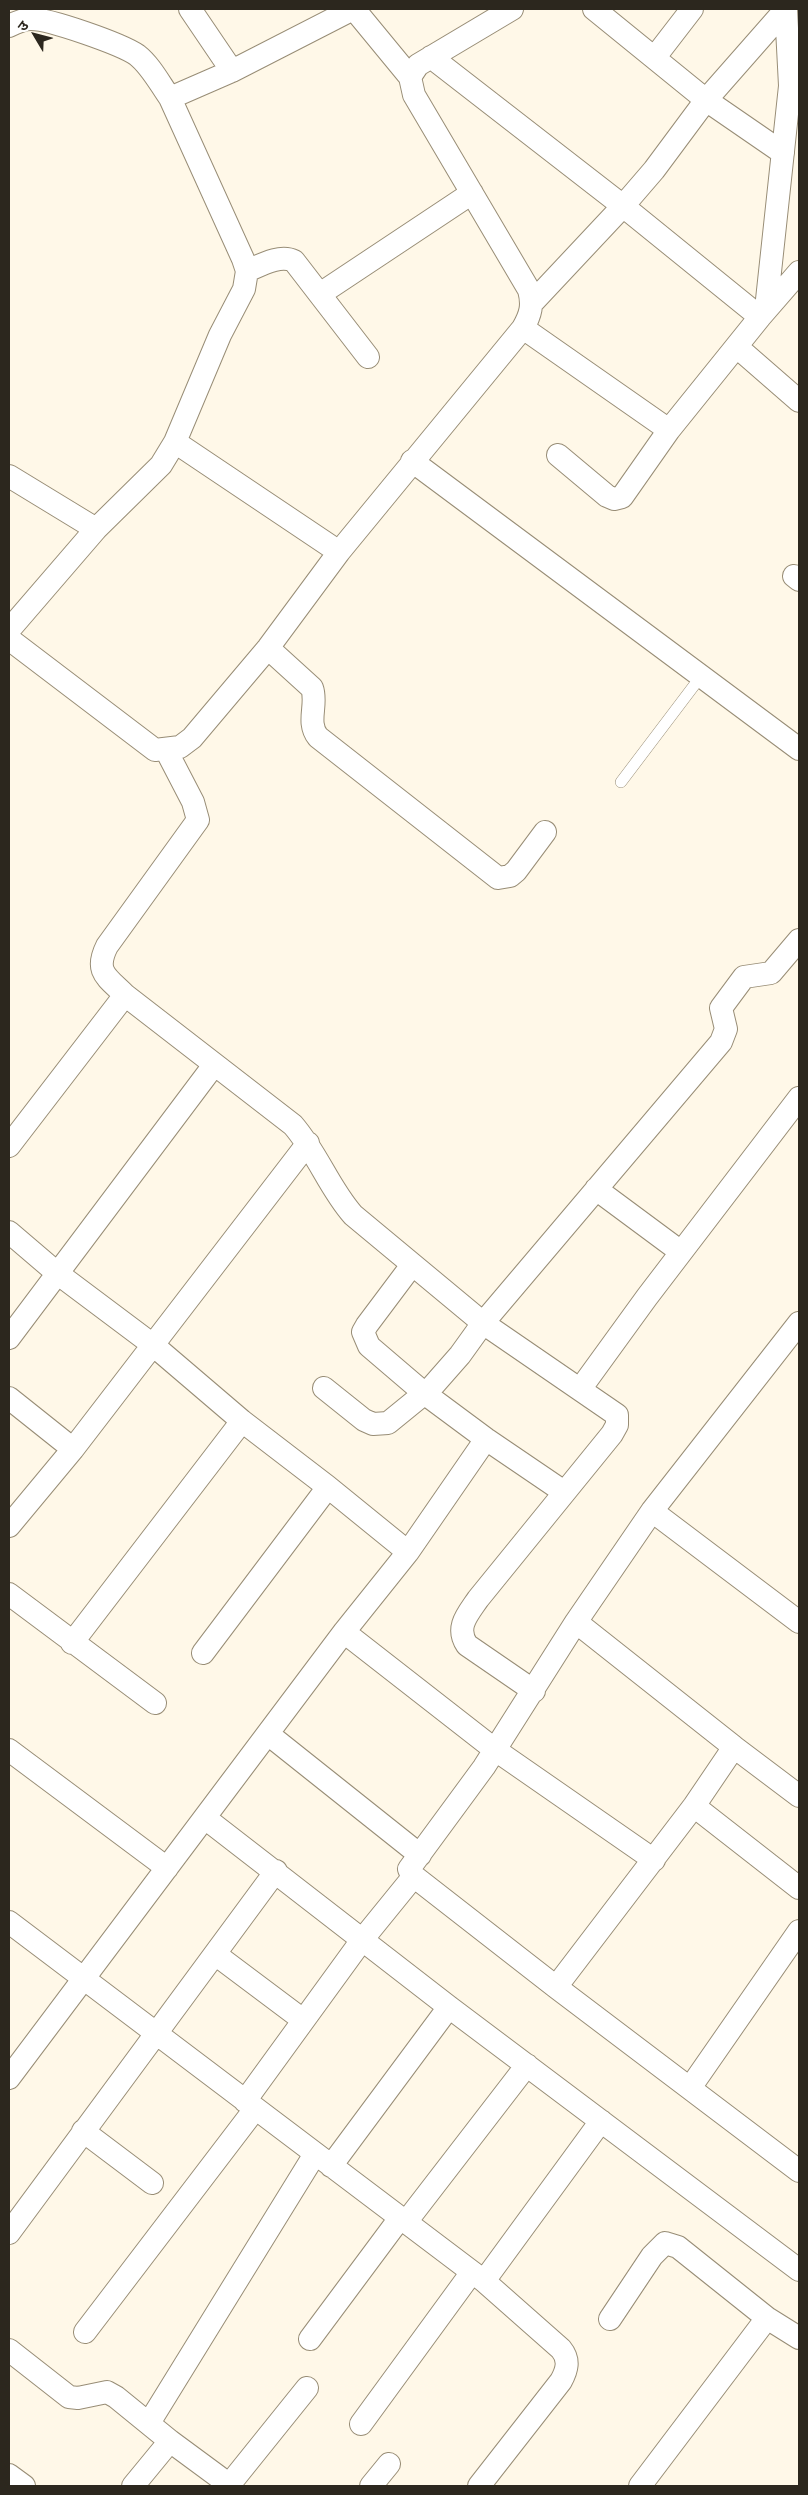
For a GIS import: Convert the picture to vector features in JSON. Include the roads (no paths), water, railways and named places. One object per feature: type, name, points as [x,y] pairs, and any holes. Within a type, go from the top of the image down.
[{"type":"street","points":[[190,9],[232,71]]},
{"type":"street","points":[[9,639],[155,750],[180,747],[192,738],[268,648],[339,552],[523,328],[531,314],[530,290],[414,95],[410,77],[353,9],[232,71],[170,98]]},
{"type":"street","points":[[410,77],[418,65],[484,16],[512,9]]},
{"type":"street","points":[[594,9],[706,100],[783,153]]},
{"type":"street","points":[[655,57],[692,9]]},
{"type":"street","points":[[532,303],[654,170],[706,100],[786,9],[790,86],[763,313]]},
{"type":"street","points":[[9,26],[30,18],[51,16],[137,56],[152,71],[170,98],[247,271],[244,289],[220,335],[175,442],[161,465],[143,485],[96,529],[9,630]]},
{"type":"street","points":[[431,57],[763,313]]},
{"type":"street","points":[[320,294],[472,193]]},
{"type":"street","points":[[247,271],[280,258],[288,258],[294,261],[368,357]]},
{"type":"street","points":[[558,455],[607,496],[614,499],[622,497],[669,430],[763,313],[799,272]]},
{"type":"street","points":[[523,328],[669,430]]},
{"type":"street","points":[[737,347],[799,401]]},
{"type":"street","points":[[175,442],[339,552]]},
{"type":"street","points":[[412,461],[798,746]]},
{"type":"street","points":[[9,476],[96,529]]},
{"type":"street","points":[[268,648],[312,688],[314,694],[312,724],[318,737],[498,878],[510,876],[516,871],[545,832]]},
{"type":"street","points":[[166,750],[193,802],[198,820],[107,946],[100,960],[102,972],[125,995],[214,1065],[281,1114],[308,1142],[344,1205],[353,1215],[483,1323],[581,1388],[617,1415],[619,1419],[612,1434],[478,1599],[461,1628],[461,1636],[466,1645],[534,1690]]},
{"type":"street","points":[[324,1388],[364,1420],[374,1424],[388,1422],[431,1388],[460,1355],[483,1323],[721,1042],[726,1029],[721,1008],[738,983],[751,974],[771,973],[799,940]]},
{"type":"street","points":[[9,1146],[125,995]]},
{"type":"street","points":[[9,1338],[214,1065]]},
{"type":"street","points":[[581,1388],[681,1252],[799,1098]]},
{"type":"street","points":[[9,1526],[73,1449],[308,1142]]},
{"type":"street","points":[[596,1189],[681,1252]]},
{"type":"street","points":[[9,1232],[57,1273],[153,1346],[242,1421],[408,1552]]},
{"type":"street","points":[[412,1265],[363,1332],[369,1346],[424,1393],[486,1439],[564,1492]]},
{"type":"street","points":[[85,2332],[250,2105],[303,2020],[417,1866],[484,1767],[576,1622],[652,1511],[799,1323]]},
{"type":"street","points":[[9,1398],[73,1449]]},
{"type":"street","points":[[72,1643],[242,1421]]},
{"type":"street","points":[[9,2078],[344,1632],[408,1552],[486,1439]]},
{"type":"street","points":[[202,1653],[328,1487]]},
{"type":"street","points":[[652,1511],[799,1622]]},
{"type":"street","points":[[9,1594],[72,1643],[155,1703]]},
{"type":"street","points":[[576,1622],[799,1796]]},
{"type":"street","points":[[344,1632],[494,1749],[654,1860]]},
{"type":"street","points":[[268,1734],[556,1987],[799,2171]]},
{"type":"street","points":[[556,1987],[654,1860],[734,1747]]},
{"type":"street","points":[[9,1750],[167,1868]]},
{"type":"street","points":[[694,1806],[799,1888]]},
{"type":"street","points":[[205,1818],[276,1871],[449,2007],[799,2270]]},
{"type":"street","points":[[9,2233],[16,2209],[83,2132],[276,1871]]},
{"type":"street","points":[[9,1922],[478,2276],[561,2349],[566,2355],[567,2364],[561,2381],[479,2486]]},
{"type":"street","points":[[690,2088],[799,1930]]},
{"type":"street","points":[[215,1954],[303,2020]]},
{"type":"street","points":[[149,2423],[323,2160],[449,2007]]},
{"type":"street","points":[[310,2339],[528,2065]]},
{"type":"street","points":[[361,2424],[601,2121]]},
{"type":"street","points":[[83,2132],[152,2183]]},
{"type":"street","points":[[610,2319],[652,2256],[665,2243],[678,2247],[767,2318],[799,2338]]},
{"type":"street","points":[[640,2486],[767,2318]]},
{"type":"street","points":[[9,2350],[69,2397],[78,2398],[107,2392],[230,2486],[307,2388]]},
{"type":"street","points":[[133,2486],[170,2441]]},
{"type":"street","points":[[372,2486],[389,2464]]},
{"type":"street","points":[[9,2475],[24,2486]]},
{"type":"lane","points":[[621,782],[702,675]]}]
